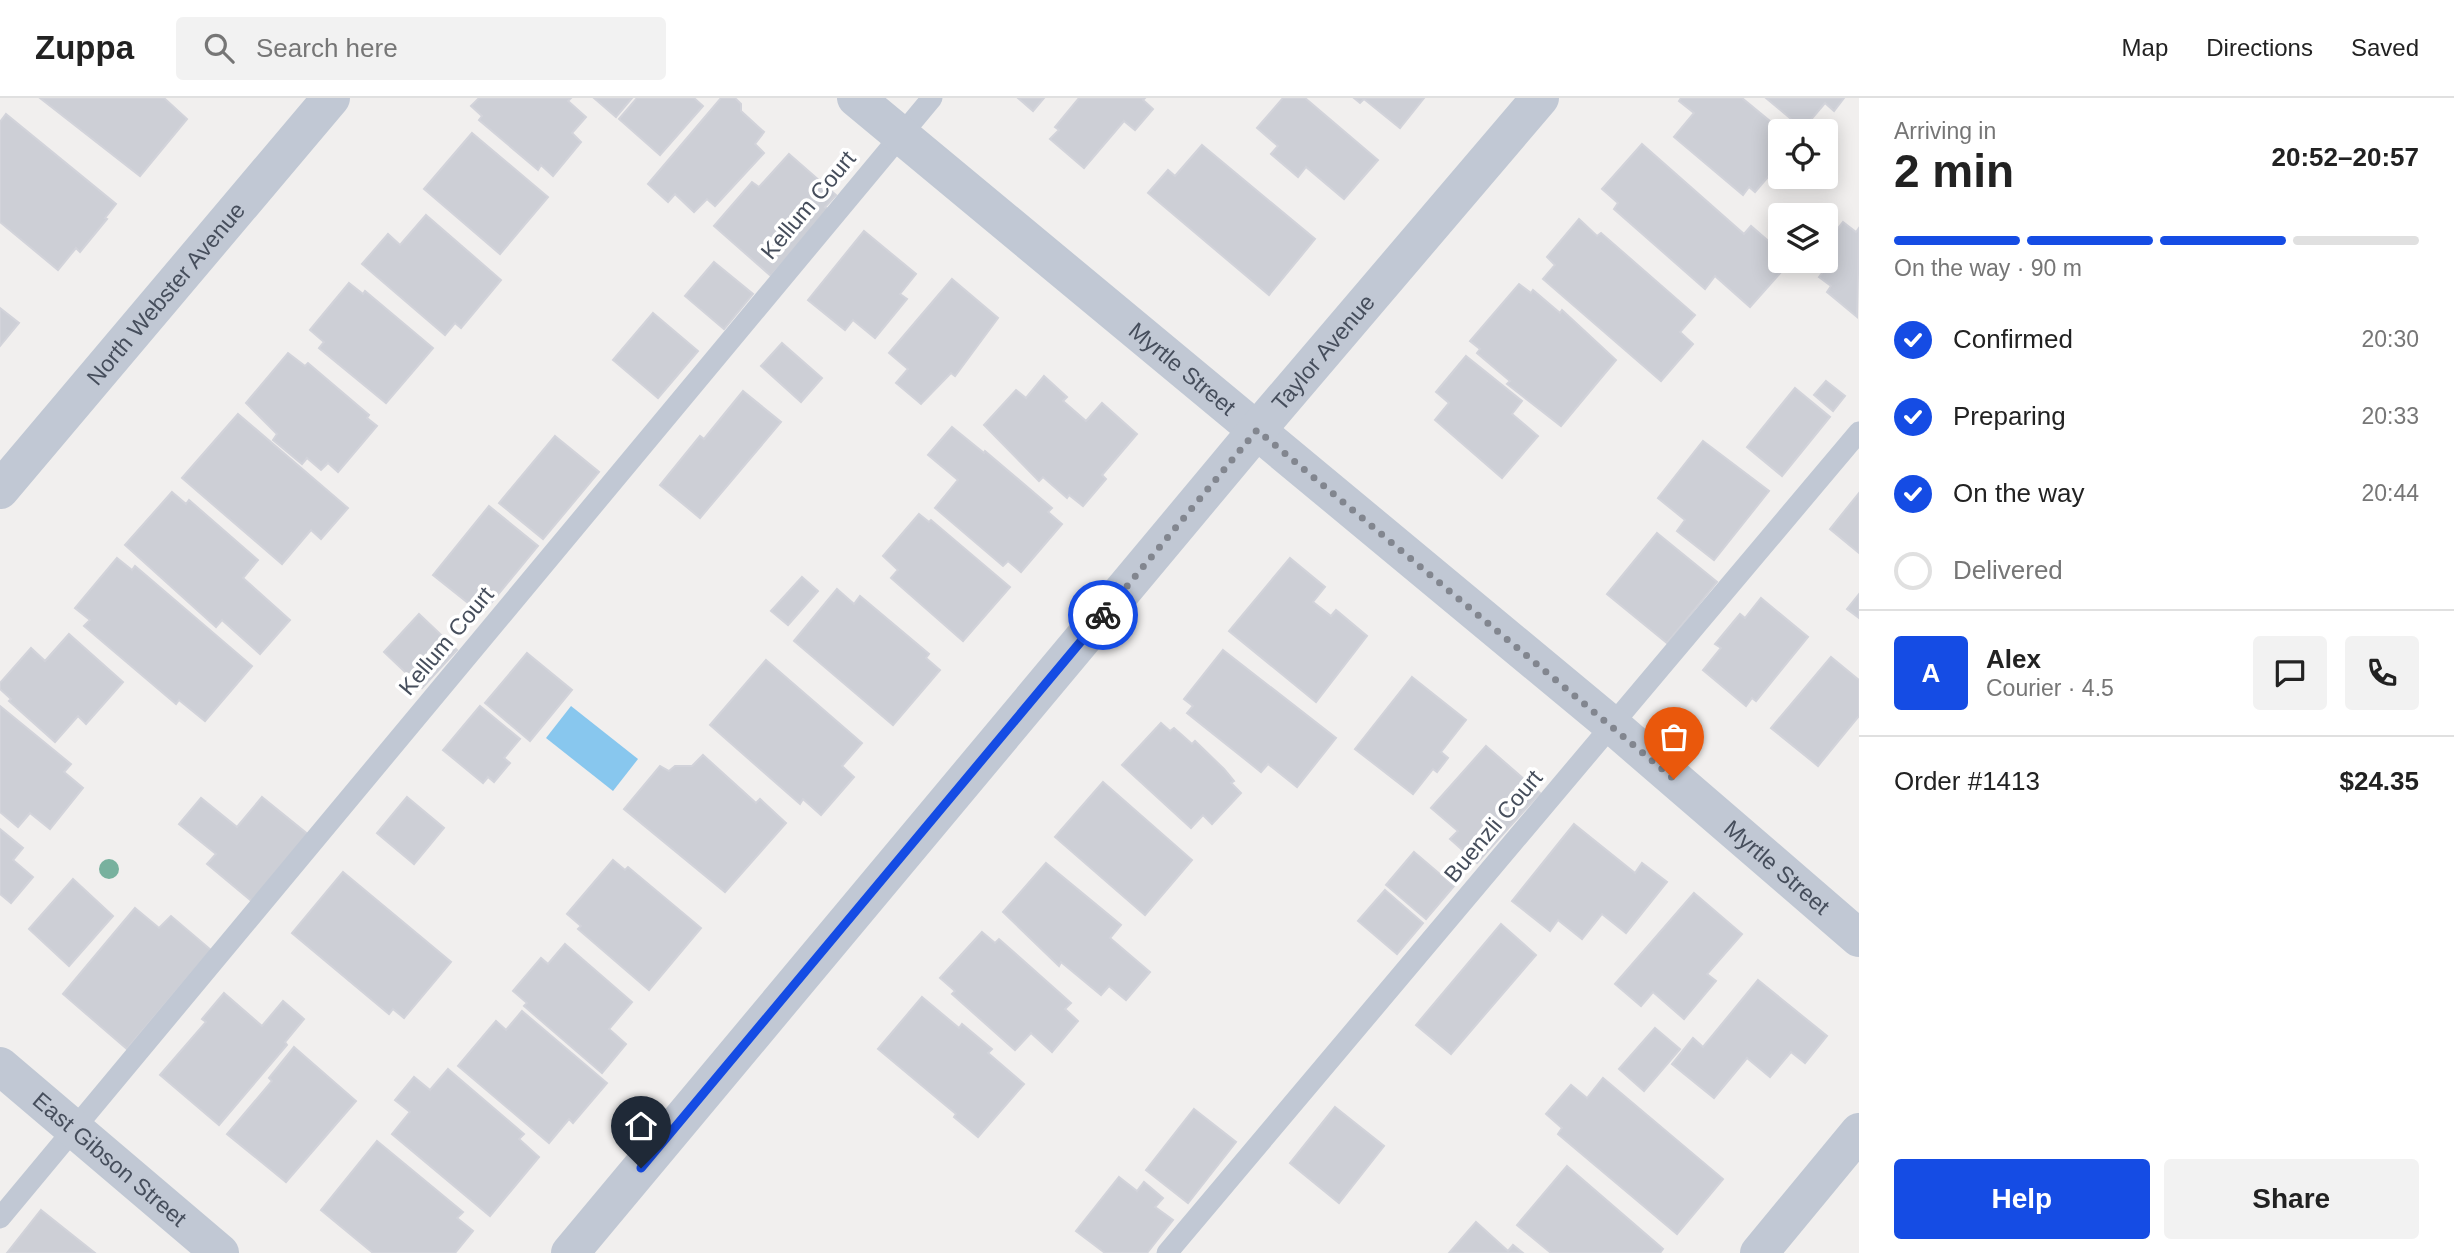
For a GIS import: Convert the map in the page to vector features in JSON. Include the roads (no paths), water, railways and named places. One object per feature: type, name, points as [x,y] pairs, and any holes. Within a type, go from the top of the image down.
[{"type":"street","name":"North Webster Avenue","points":[[0,490],[331,98]]},
{"type":"street","name":"Myrtle Street","points":[[856,98],[1613,726],[1859,938]]},
{"type":"street","name":"Taylor Avenue","points":[[570,1253],[1257,430],[1540,98]]},
{"type":"street","name":"East Gibson Street","points":[[0,1066],[220,1253]]},
{"type":"street","points":[[1759,1253],[1859,1132]]},
{"type":"lane","name":"Kellum Court","points":[[0,1218],[932,98]]},
{"type":"lane","name":"Buenzli Court","points":[[1167,1253],[1859,432]]},
{"type":"water","points":[[571,706],[638,759],[613,791],[546,738]]}]
